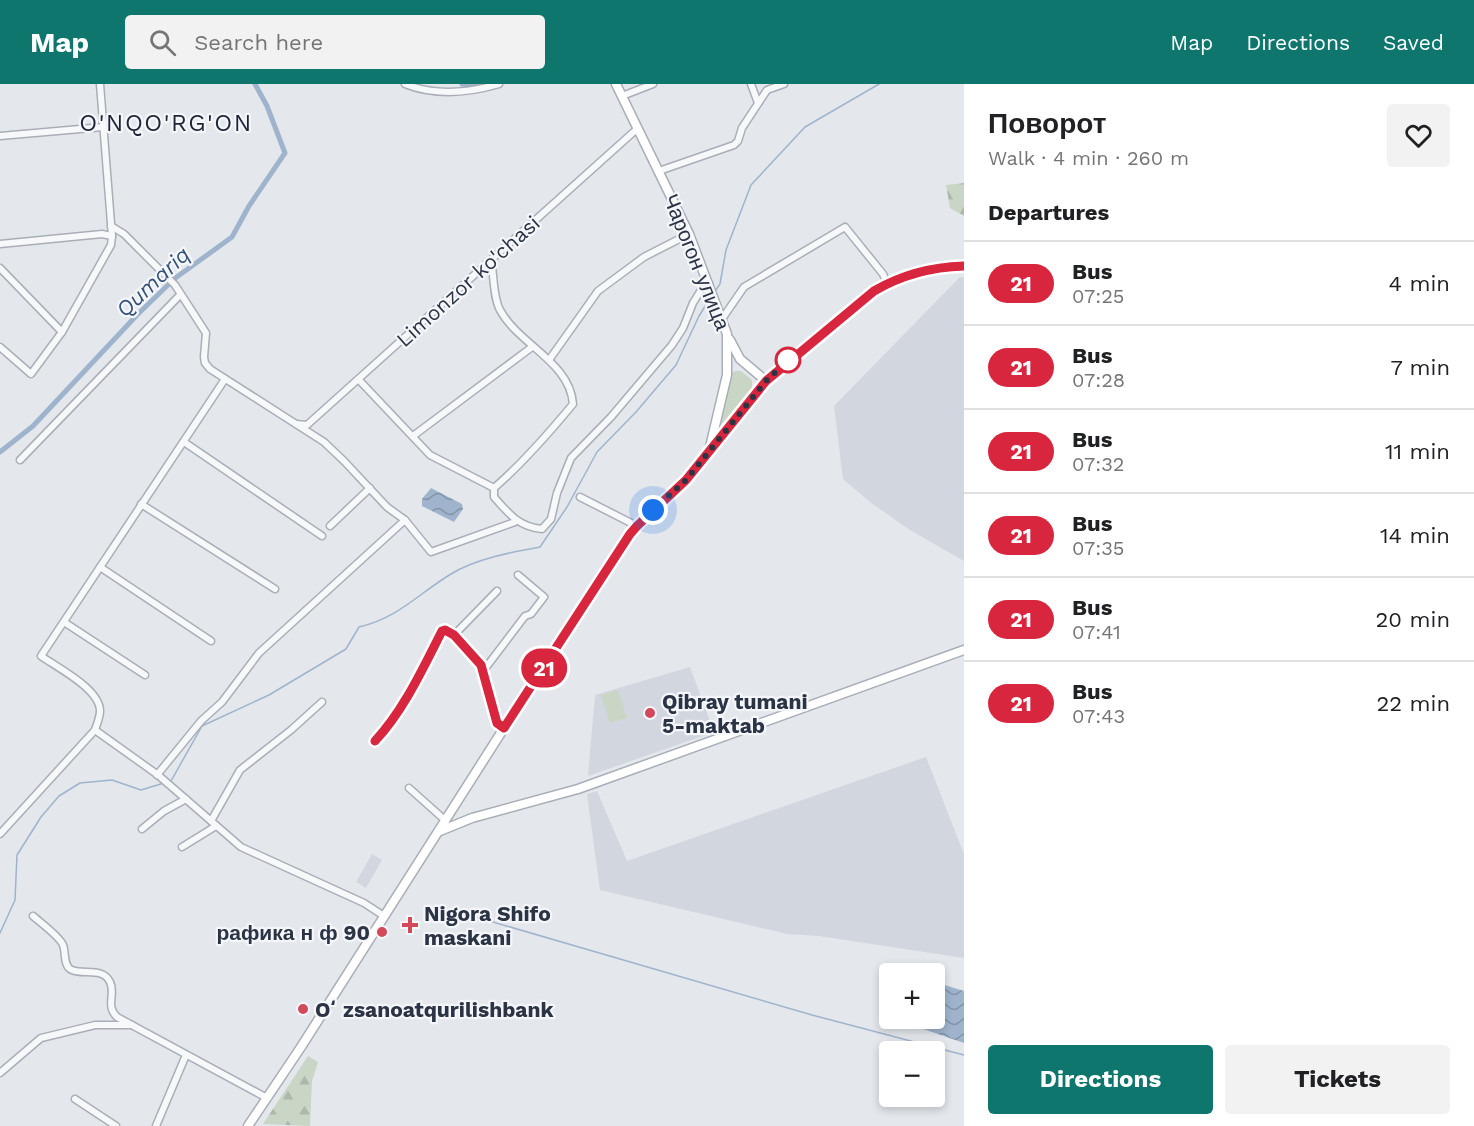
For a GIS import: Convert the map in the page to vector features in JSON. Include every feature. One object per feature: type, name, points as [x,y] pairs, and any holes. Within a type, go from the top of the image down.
[{"type":"main road","name":"Чарогон улица","points":[[616,84],[689,234],[727,334],[727,375],[710,450]]},
{"type":"main road","points":[[248,1126],[637,526],[686,480],[766,381],[874,291],[887,283],[920,271],[964,266]]},
{"type":"main road","points":[[727,334],[740,359],[766,381]]},
{"type":"main road","points":[[439,832],[472,818],[578,789],[964,650]]},
{"type":"main road","points":[[455,808],[472,818]]},
{"type":"street","points":[[0,347],[32,374],[62,333],[111,244],[100,84]]},
{"type":"street","points":[[405,84],[424,90],[463,93],[499,84]]},
{"type":"street","points":[[622,96],[653,84]]},
{"type":"street","points":[[751,84],[758,103]]},
{"type":"street","points":[[659,171],[734,145],[738,141],[742,128],[767,90],[784,84]]},
{"type":"street","points":[[0,136],[103,127]]},
{"type":"street","name":"Limonzor ko'chasi","points":[[295,424],[307,424],[359,380],[638,128]]},
{"type":"street","points":[[111,226],[124,234],[175,285],[206,333],[205,363],[225,379],[324,442],[344,460],[387,507],[405,520],[430,552],[516,522]]},
{"type":"street","points":[[722,319],[744,287],[845,227],[883,274],[887,283]]},
{"type":"street","points":[[0,244],[102,234],[112,236]]},
{"type":"street","points":[[549,360],[597,291],[644,257],[689,234]]},
{"type":"street","points":[[492,260],[499,308],[509,325],[549,360],[567,383],[573,404],[511,473],[494,488],[494,497],[516,522],[530,528],[542,529],[551,519],[557,493],[571,458],[611,417],[672,345],[683,328],[701,290],[710,287]]},
{"type":"street","points":[[0,268],[62,333]]},
{"type":"street","points":[[20,460],[180,295]]},
{"type":"street","points":[[413,436],[532,346]]},
{"type":"street","points":[[0,834],[95,730],[100,712],[97,699],[89,689],[41,656],[225,379]]},
{"type":"street","points":[[359,380],[430,455],[494,488]]},
{"type":"street","points":[[184,442],[322,536]]},
{"type":"street","points":[[330,526],[370,488]]},
{"type":"street","points":[[580,497],[637,526]]},
{"type":"street","points":[[141,504],[275,589]]},
{"type":"street","points":[[158,775],[201,722],[222,702],[259,653],[405,520]]},
{"type":"street","points":[[100,567],[212,641]]},
{"type":"street","points":[[484,670],[525,616],[531,614],[544,597],[518,575]]},
{"type":"street","points":[[454,635],[497,591]]},
{"type":"street","points":[[64,622],[145,675]]},
{"type":"street","points":[[375,741],[386,730],[442,631],[448,631],[454,635],[484,670],[497,723],[504,728]]},
{"type":"street","points":[[182,847],[214,823],[240,770],[322,702]]},
{"type":"street","points":[[95,730],[158,775],[241,847],[364,903],[384,916]]},
{"type":"street","points":[[409,788],[446,821]]},
{"type":"street","points":[[142,829],[164,811],[186,799]]},
{"type":"street","points":[[33,916],[63,944],[67,966],[71,970],[98,973],[109,980],[112,1013],[267,1098]]},
{"type":"street","points":[[0,1073],[41,1038],[95,1025],[132,1025]]},
{"type":"street","points":[[156,1126],[186,1055]]},
{"type":"street","points":[[75,1099],[116,1126]]},
{"type":"shaded area","points":[[960,277],[964,278],[964,561],[910,530],[870,502],[843,479],[834,406]]},
{"type":"shaded area","name":"Qibray tumani 5-maktab","points":[[690,667],[714,732],[588,776],[595,695]]},
{"type":"shaded area","points":[[926,757],[964,854],[964,958],[819,936],[787,934],[600,890],[587,794],[597,791],[627,861]]},
{"type":"shaded area","points":[[372,854],[382,860],[366,888],[356,882]]},
{"type":"green space","points":[[964,183],[964,216],[950,208],[946,185]]},
{"type":"green space","points":[[735,371],[741,371],[752,380],[752,388],[721,425],[732,374]]},
{"type":"green space","points":[[618,690],[627,718],[610,723],[601,695]]},
{"type":"green space","points":[[308,1056],[318,1062],[312,1081],[310,1126],[263,1124]]},
{"type":"water","points":[[431,488],[462,504],[463,509],[454,522],[422,506],[422,499]]},
{"type":"water","points":[[945,985],[964,991],[964,1043],[923,1029],[945,1029]]},
{"type":"waterway","name":"Qumariq","points":[[0,452],[33,426],[174,279],[232,237],[249,206],[285,153],[267,106],[255,84]]},
{"type":"waterway","name":"Qumariq","points":[[462,84],[481,87]]},
{"type":"waterway","points":[[715,291],[720,284],[726,250],[751,185],[805,127],[879,84]]},
{"type":"waterway","points":[[169,782],[202,726],[269,695],[346,649],[359,627],[397,612],[461,569],[494,557],[540,547],[567,507],[597,452],[636,412],[676,365],[709,300]]},
{"type":"waterway","points":[[0,933],[15,900],[17,855],[41,817],[59,796],[80,783],[112,780],[141,790],[164,783]]},
{"type":"waterway","points":[[436,910],[462,913],[812,1015],[964,1055]]},
{"type":"bus line","name":"21","points":[[375,741],[386,730],[442,631],[445,630],[454,635],[481,665],[497,723],[504,728],[630,534],[686,480],[766,381],[786,362],[887,283],[926,270],[964,266]]},
{"type":"place","name":"Qibray tumani 5-maktab","points":[[650,713]]},
{"type":"place","name":"Nigora Shifo maskani","points":[[410,925]]},
{"type":"place","name":"рафика н ф 90","points":[[382,932]]},
{"type":"place","name":"Oʻzsanoatqurilishbank","points":[[303,1009]]},
{"type":"district","name":"O'NQO'RG'ON","points":[[166,123]]},
{"type":"route","points":[[653,510],[686,480],[766,381],[788,360]]}]
